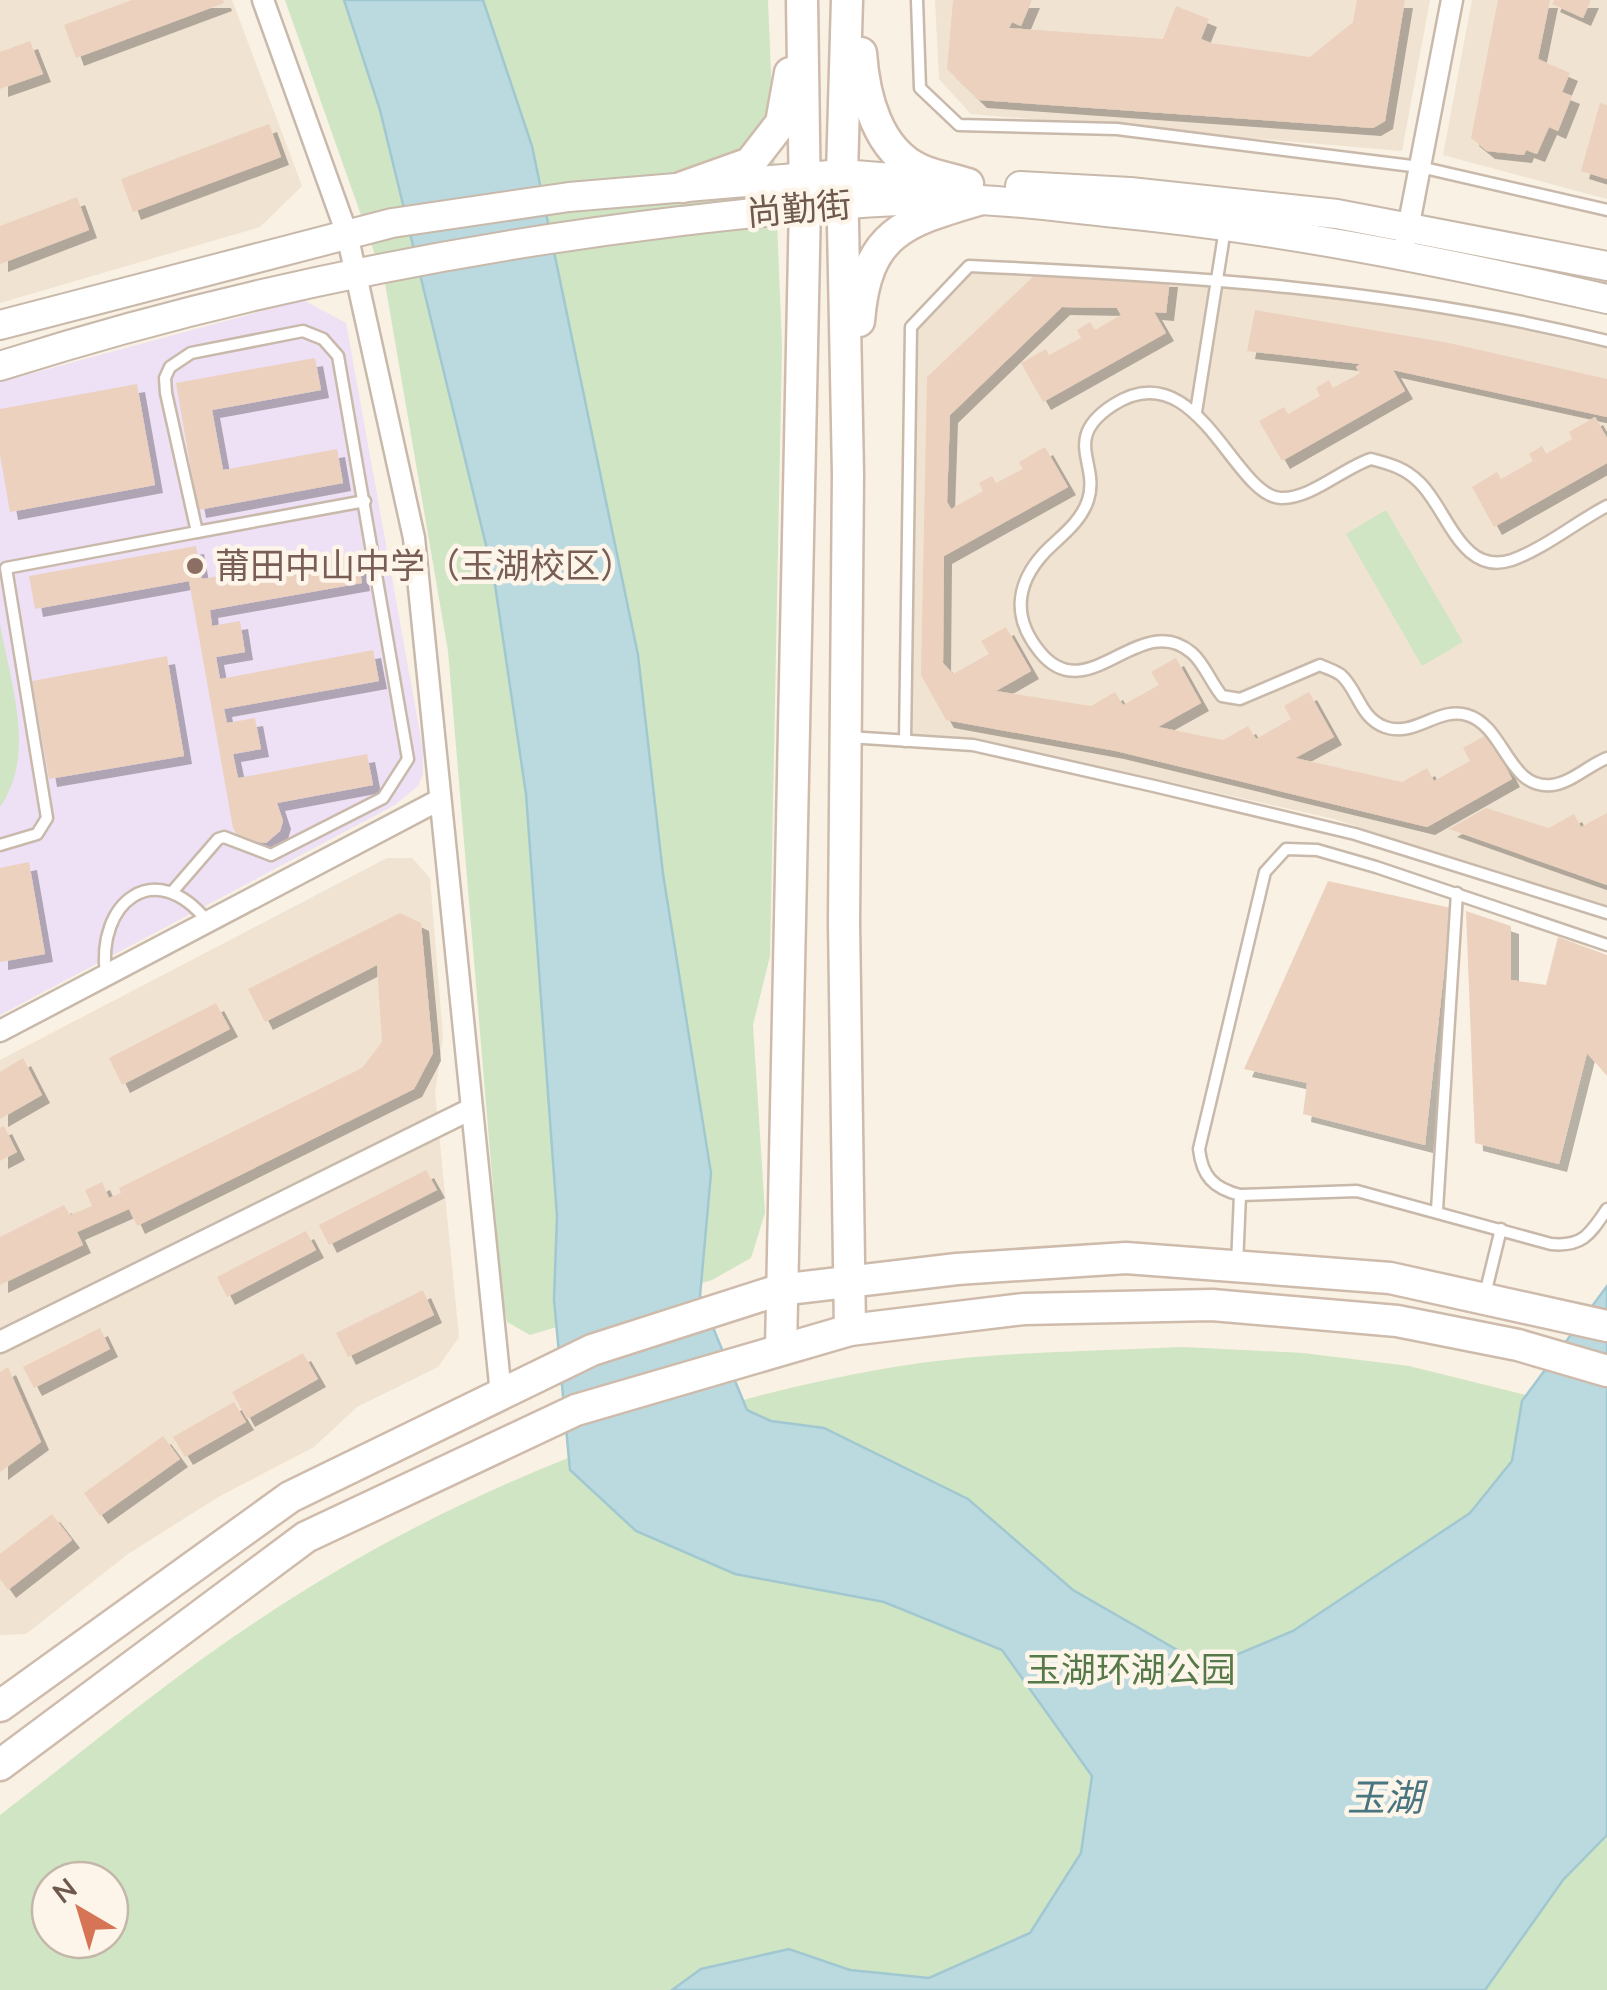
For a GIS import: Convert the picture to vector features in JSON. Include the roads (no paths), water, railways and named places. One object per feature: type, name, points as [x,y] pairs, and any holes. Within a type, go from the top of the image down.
[{"type":"main road","points":[[682,186],[750,163],[780,123],[788,94],[799,0]]},
{"type":"main road","points":[[781,1349],[779,1290],[805,191],[799,0]]},
{"type":"main road","points":[[847,0],[844,189],[850,1330]]},
{"type":"main road","points":[[857,0],[864,87],[876,124],[918,169],[972,192]]},
{"type":"main road","points":[[848,474],[861,303],[874,261],[892,234],[914,219],[972,192]]},
{"type":"main road","points":[[0,1705],[290,1497],[592,1350],[779,1290],[1088,1258],[1390,1278],[1607,1326]]},
{"type":"main road","points":[[0,1765],[306,1537],[576,1410],[850,1330],[1024,1309],[1212,1305],[1396,1321],[1518,1345],[1607,1370]]},
{"type":"street","points":[[263,0],[347,234],[352,273],[414,538],[469,1110],[501,1394]]},
{"type":"street","points":[[1405,241],[1452,0]]},
{"type":"street","name":"尚勤街","points":[[0,326],[392,223],[569,197],[682,186],[1149,194],[1337,214],[1405,241],[1607,298]]},
{"type":"street","name":"尚勤街","points":[[0,366],[194,308],[352,273],[805,191]]},
{"type":"street","name":"尚勤街","points":[[972,192],[1607,266]]},
{"type":"street","points":[[0,1030],[439,800]]},
{"type":"street","points":[[0,1342],[469,1110]]},
{"type":"lane","points":[[918,0],[920,88],[959,124],[1117,129],[1420,167],[1607,210]]},
{"type":"lane","points":[[1196,412],[1226,224]]},
{"type":"lane","points":[[905,740],[911,327],[969,266],[1218,277],[1414,300],[1607,341]]},
{"type":"lane","points":[[173,891],[218,840],[224,837],[271,855],[383,798],[403,773],[408,759],[338,356],[323,339],[303,331],[192,353],[170,367],[164,378],[166,393],[197,532]]},
{"type":"lane","points":[[1607,506],[1512,560],[1491,562],[1460,544],[1439,507],[1402,468],[1371,459],[1296,496],[1262,494],[1196,412],[1148,394],[1114,405],[1090,429],[1082,450],[1090,497],[1079,519],[1024,578],[1018,611],[1029,636],[1058,669],[1089,672],[1136,646],[1182,646],[1194,654],[1222,696],[1240,699],[1320,665],[1342,675],[1364,711],[1382,727],[1398,730],[1453,713],[1484,722],[1520,774],[1536,784],[1554,785],[1607,758]]},
{"type":"lane","points":[[0,845],[37,834],[47,818],[6,568],[366,502]]},
{"type":"lane","points":[[846,737],[973,745],[1355,834],[1607,913]]},
{"type":"lane","points":[[1607,945],[1457,893],[1298,848],[1286,849],[1265,872],[1199,1149],[1208,1179],[1221,1190],[1240,1195],[1357,1191],[1572,1246],[1586,1240],[1607,1209]]},
{"type":"lane","points":[[106,975],[102,949],[116,912],[127,899],[143,892],[173,891],[189,900],[207,922]]},
{"type":"lane","points":[[1437,1210],[1457,893]]},
{"type":"lane","points":[[1237,1266],[1240,1195]]},
{"type":"lane","points":[[1484,1296],[1501,1229]]},
{"type":"water","name":"玉湖","points":[[344,0],[483,0],[532,146],[638,655],[663,874],[711,1173],[700,1296],[747,1410],[771,1421],[824,1428],[968,1499],[1073,1590],[1207,1667],[1293,1631],[1470,1513],[1512,1461],[1522,1401],[1607,1286],[1607,1835],[1563,1880],[1485,1990],[672,1990],[701,1969],[789,1949],[850,1970],[929,1978],[1030,1933],[1081,1853],[1092,1776],[1002,1650],[884,1602],[735,1574],[636,1531],[570,1470],[554,1300],[557,1216],[526,794],[494,578],[380,110]]},
{"type":"place","name":"莆田中山中学（玉湖校区）","points":[[195,566]]},
{"type":"park label","name":"玉湖环湖公园","points":[[1131,1670]]}]
